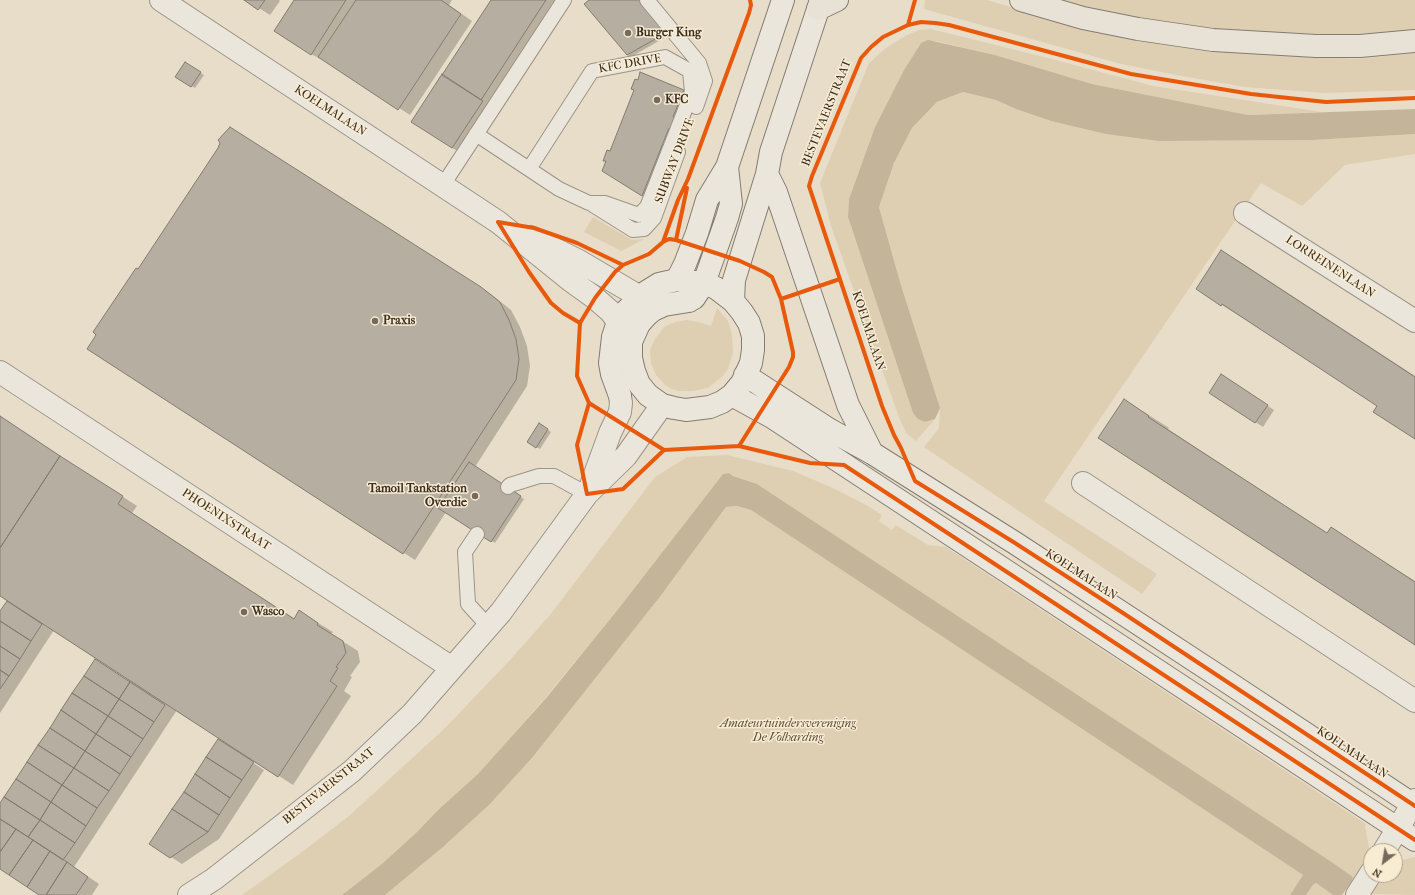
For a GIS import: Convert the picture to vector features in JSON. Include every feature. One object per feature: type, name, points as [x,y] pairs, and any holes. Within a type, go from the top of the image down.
[{"type":"highway","points":[[819,5],[837,0]]},
{"type":"highway","points":[[1020,0],[1084,18],[1138,29],[1213,40],[1316,46],[1360,46],[1415,41]]},
{"type":"street","name":"KOELMALAAN","points":[[161,0],[498,222],[611,312],[631,342]]},
{"type":"street","points":[[677,280],[697,233],[707,200],[727,167],[783,0]]},
{"type":"street","points":[[733,301],[734,280],[767,174],[771,152],[819,5]]},
{"type":"street","points":[[587,494],[610,433],[620,412],[620,396],[612,374],[610,363],[613,337],[618,322],[626,311],[640,297],[659,284],[677,280],[704,283],[716,288],[733,301],[749,323],[753,336],[751,363],[738,389],[732,395],[722,402],[710,407],[686,410],[662,405],[648,395],[639,384],[634,372],[631,358],[631,342],[639,324],[646,315],[664,305],[689,301],[694,298],[704,283],[731,204],[727,167]]},
{"type":"street","points":[[767,174],[776,192],[848,406],[872,453]]},
{"type":"street","name":"LORREINENLAAN","points":[[1245,213],[1415,321]]},
{"type":"street","name":"KOELMALAAN","points":[[498,222],[579,261],[640,297]]},
{"type":"street","name":"PHOENIXSTRAAT","points":[[0,372],[452,668]]},
{"type":"street","name":"KOELMALAAN","points":[[745,375],[830,430],[872,453],[1016,543],[1414,803]]},
{"type":"street","points":[[732,395],[772,417],[1406,835]]},
{"type":"street","name":"BESTEVAERSTRAAT","points":[[189,895],[214,879],[352,771],[412,714],[501,612],[587,494],[626,456],[662,405]]},
{"type":"street","points":[[1083,483],[1415,701]]},
{"type":"street","points":[[1395,843],[1406,835],[1414,803]]},
{"type":"lane","points":[[443,185],[564,0]]},
{"type":"lane","name":"SUBWAY DRIVE","points":[[476,134],[560,189],[589,203],[633,230],[644,229],[654,218],[705,81],[699,63],[647,0]]},
{"type":"lane","name":"KFC DRIVE","points":[[529,169],[592,71],[665,57],[690,71],[692,92],[647,207],[639,215],[605,204],[589,203]]},
{"type":"lane","points":[[508,487],[510,485],[539,476],[554,476],[587,494]]},
{"type":"lane","points":[[477,534],[465,552],[468,604],[488,626]]},
{"type":"green space","points":[[925,0],[987,0],[1084,29],[1215,51],[1357,59],[1415,53],[1415,90],[1324,93],[1245,87],[1176,75],[1121,64],[924,9]]},
{"type":"green space","points":[[1042,0],[1415,0],[1415,33],[1336,38],[1225,34]]},
{"type":"green space","points":[[931,29],[1153,86],[1322,112],[1248,115],[1092,84],[995,55],[935,41],[921,43],[904,70],[875,127],[849,199],[848,217],[913,413],[925,422],[935,419],[916,441],[907,434],[900,420],[831,226],[820,183],[869,63],[886,48],[905,36],[919,30]]},
{"type":"green space","points":[[963,92],[996,100],[1016,109],[1051,121],[1159,141],[1313,140],[1415,134],[1415,154],[1345,165],[1302,206],[1261,183],[1044,501],[1157,574],[1142,594],[924,447],[939,428],[940,408],[900,282],[879,207],[894,163],[912,128],[937,102]]},
{"type":"green space","points":[[593,217],[632,240],[644,239],[621,251],[584,232]]},
{"type":"green space","points":[[717,308],[728,321],[732,334],[733,353],[728,369],[723,376],[708,388],[693,391],[679,391],[665,385],[656,375],[651,363],[650,350],[655,339],[664,327],[675,322],[687,320],[711,326]]},
{"type":"green space","points":[[727,455],[793,471],[833,488],[868,506],[882,515],[879,521],[892,530],[896,525],[928,545],[946,547],[1366,824],[1365,826],[1368,843],[1363,843],[1363,864],[1352,881],[1353,877],[757,484],[733,476],[729,473],[723,474],[619,608],[546,697],[478,775],[438,810],[418,831],[383,863],[342,895],[242,895],[349,816],[444,729],[510,660],[550,615],[655,477],[687,457]]},
{"type":"green space","name":"Amateurtuindersvereniging De Volharding","points":[[737,506],[751,510],[1303,875],[1290,895],[385,895],[443,847],[490,804],[532,758],[659,598],[726,507]]},
{"type":"green space","points":[[1415,857],[1415,895],[1371,894],[1379,883],[1403,883],[1403,860]]},
{"type":"green space","points":[[1316,883],[1333,895],[1306,895]]},
{"type":"shaded area","points":[[928,40],[995,55],[1092,84],[1248,115],[1415,109],[1415,134],[1313,140],[1159,141],[1106,134],[1051,121],[1016,109],[996,100],[963,92],[937,102],[912,128],[894,163],[879,207],[900,282],[940,408],[935,419],[925,422],[918,419],[913,413],[848,217],[849,199],[875,127],[904,70],[921,43]]},
{"type":"shaded area","points":[[729,473],[733,476],[757,484],[1333,863],[1353,877],[1352,881],[1342,895],[1333,895],[1316,883],[1306,895],[1290,895],[1303,875],[751,510],[737,506],[726,507],[659,598],[532,758],[490,804],[443,847],[385,895],[342,895],[383,863],[478,774],[547,697],[619,608],[723,474]]},
{"type":"building","points":[[244,0],[265,0],[258,10]]},
{"type":"building","points":[[294,0],[346,0],[311,55],[274,31]]},
{"type":"building","points":[[356,0],[441,0],[461,14],[398,110],[318,57]]},
{"type":"building","points":[[491,0],[546,0],[481,100],[442,75]]},
{"type":"building","points":[[589,0],[639,0],[666,33],[627,55],[584,4]]},
{"type":"building","points":[[185,62],[201,72],[191,87],[175,77]]},
{"type":"building","points":[[640,72],[684,90],[673,117],[675,118],[671,129],[669,128],[642,196],[602,171],[606,161],[603,161],[607,150],[610,151],[634,90],[631,89],[635,79],[638,80]]},
{"type":"building","points":[[442,74],[483,101],[452,148],[411,122]]},
{"type":"building","points":[[230,127],[481,287],[500,302],[509,320],[516,339],[519,359],[516,380],[403,554],[87,349],[96,335],[93,332],[136,268],[138,269],[218,148],[220,143],[218,140]]},
{"type":"building","points":[[1221,250],[1415,377],[1415,439],[1373,412],[1377,406],[1222,304],[1221,306],[1196,289]]},
{"type":"building","points":[[1221,374],[1268,405],[1255,423],[1209,393]]},
{"type":"building","points":[[1124,399],[1149,416],[1148,417],[1327,533],[1331,527],[1415,582],[1415,645],[1098,438]]},
{"type":"building","points":[[0,416],[60,456],[0,548]]},
{"type":"building","points":[[539,423],[548,429],[536,448],[527,442]]},
{"type":"building","points":[[60,456],[123,496],[118,504],[294,619],[299,610],[318,623],[317,625],[343,641],[346,653],[336,667],[338,668],[330,681],[337,686],[278,777],[0,596],[0,548]]},
{"type":"building","points":[[469,462],[521,496],[491,542],[438,508]]},
{"type":"building","points":[[7,601],[42,624],[31,641],[0,621],[0,611]]},
{"type":"building","points":[[0,621],[31,641],[20,659],[0,646]]},
{"type":"building","points":[[0,646],[20,659],[9,676],[0,670]]},
{"type":"building","points":[[95,659],[130,682],[119,699],[84,676]]},
{"type":"building","points":[[0,670],[9,676],[0,689]]},
{"type":"building","points":[[84,676],[119,699],[108,716],[72,693]]},
{"type":"building","points":[[130,682],[165,705],[154,722],[119,699]]},
{"type":"building","points":[[72,693],[108,716],[96,734],[61,710]]},
{"type":"building","points":[[119,699],[154,722],[143,739],[108,716]]},
{"type":"building","points":[[61,710],[96,734],[85,751],[50,728]]},
{"type":"building","points":[[108,716],[143,739],[131,757],[96,734]]},
{"type":"building","points":[[50,728],[85,751],[74,768],[38,745]]},
{"type":"building","points":[[96,734],[131,757],[120,774],[85,751]]},
{"type":"building","points":[[218,739],[254,762],[242,780],[206,757]]},
{"type":"building","points":[[38,745],[74,768],[62,785],[27,762]]},
{"type":"building","points":[[85,751],[120,774],[109,791],[74,768]]},
{"type":"building","points":[[206,757],[242,780],[230,798],[195,774]]},
{"type":"building","points":[[27,762],[62,785],[51,802],[16,779]]},
{"type":"building","points":[[74,768],[109,791],[97,808],[62,785]]},
{"type":"building","points":[[195,774],[230,798],[219,815],[184,792]]},
{"type":"building","points":[[16,779],[51,802],[40,820],[4,797]]},
{"type":"building","points":[[62,785],[97,808],[86,826],[51,802]]},
{"type":"building","points":[[184,792],[219,815],[208,832],[172,809]]},
{"type":"building","points":[[4,797],[40,820],[28,837],[0,819],[0,803]]},
{"type":"building","points":[[51,802],[86,826],[75,843],[40,820]]},
{"type":"building","points":[[172,809],[208,832],[170,858],[149,844]]},
{"type":"building","points":[[0,819],[16,829],[0,852]]},
{"type":"building","points":[[40,820],[75,843],[63,860],[28,837]]},
{"type":"building","points":[[16,829],[33,840],[9,875],[0,869],[0,852]]},
{"type":"building","points":[[33,840],[50,851],[27,887],[9,875]]},
{"type":"building","points":[[50,851],[67,862],[46,895],[39,895],[27,887]]},
{"type":"building","points":[[67,862],[88,877],[76,895],[46,895]]},
{"type":"cycle path","points":[[663,242],[678,200],[688,179],[749,13],[751,5],[750,0]]},
{"type":"cycle path","points":[[915,0],[908,25],[883,37],[861,58],[809,186],[882,406],[915,481],[1015,543],[1123,613],[1415,806]]},
{"type":"cycle path","points":[[908,25],[921,22],[949,25],[1131,74],[1251,94],[1326,102],[1415,98]]},
{"type":"cycle path","points":[[676,240],[687,188]]},
{"type":"cycle path","points":[[498,222],[534,228],[577,243],[623,265]]},
{"type":"cycle path","points":[[498,222],[529,272],[551,303],[563,313],[580,323]]},
{"type":"cycle path","points":[[669,239],[740,261],[764,272],[772,277],[781,299],[793,357],[789,367],[739,446],[664,450],[589,403],[577,376],[580,323],[595,298],[615,272],[623,265],[649,254],[669,239]]},
{"type":"cycle path","points":[[781,299],[840,279]]},
{"type":"cycle path","points":[[589,403],[577,445],[587,494],[623,489],[664,450]]},
{"type":"cycle path","points":[[739,446],[810,463],[844,465],[1415,840]]},
{"type":"place","name":"Burger King","points":[[628,33]]},
{"type":"place","name":"KFC","points":[[657,100]]},
{"type":"place","name":"Praxis","points":[[375,321]]},
{"type":"place","name":"Tamoil Tankstation Overdie","points":[[475,496]]},
{"type":"place","name":"Wasco","points":[[244,612]]}]
